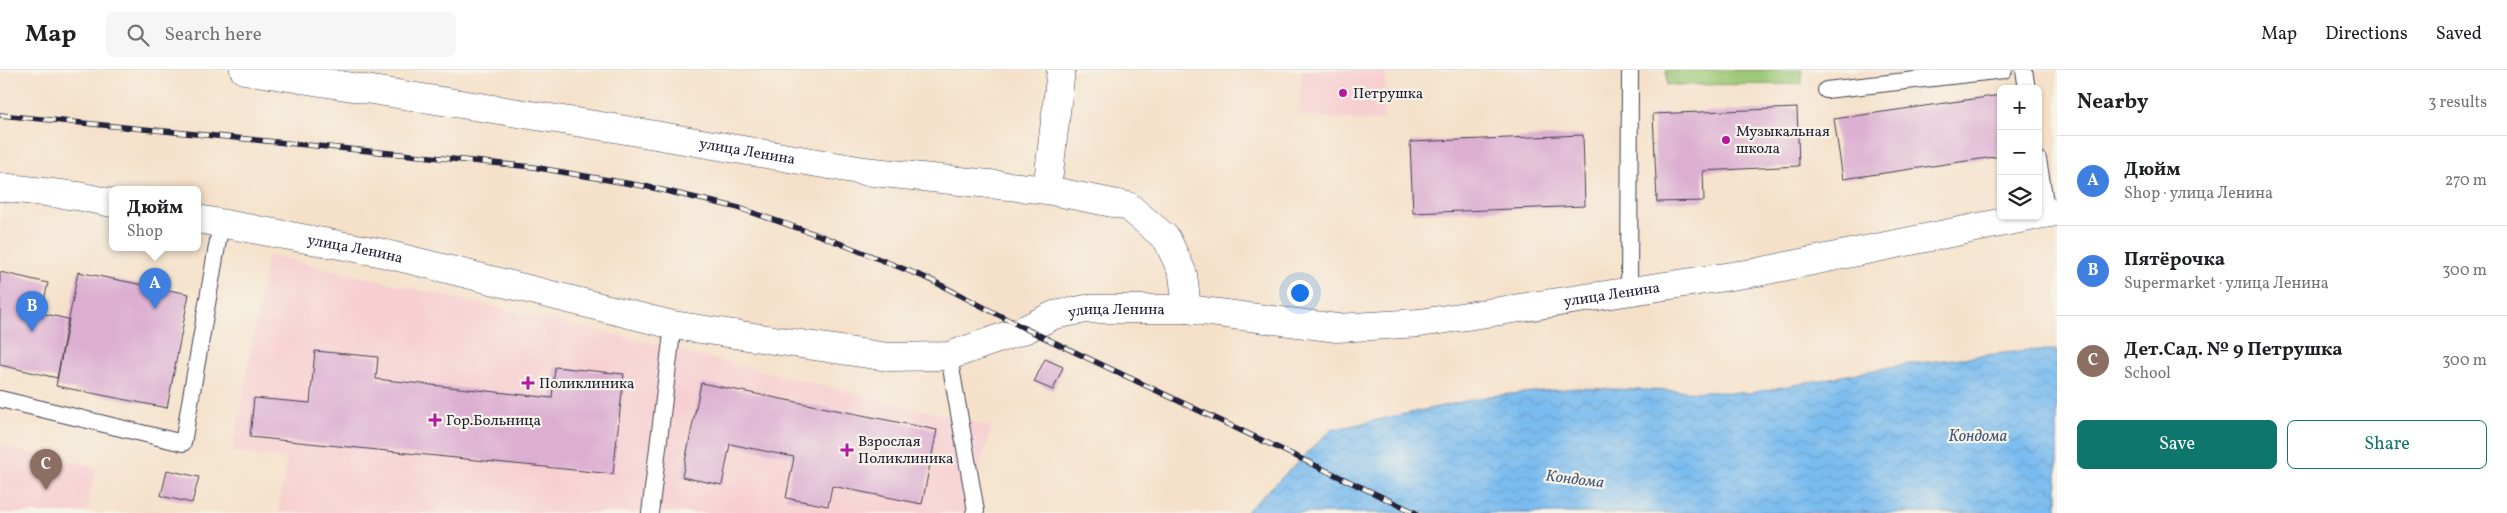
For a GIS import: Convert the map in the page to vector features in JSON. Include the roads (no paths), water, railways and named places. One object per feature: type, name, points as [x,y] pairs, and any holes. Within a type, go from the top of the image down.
[{"type":"street","name":"улица Ленина","points":[[244,70],[620,129],[864,171],[1047,190],[1128,206],[1167,239],[1184,274],[1187,309]]},
{"type":"street","points":[[1047,190],[1061,70]]},
{"type":"street","points":[[0,187],[78,196],[109,202]]},
{"type":"street","name":"улица Ленина","points":[[209,221],[378,252],[673,325],[888,357],[949,356],[1026,329],[1054,316],[1086,309],[1187,309],[1337,328],[1420,323],[1758,272],[2044,214]]},
{"type":"lane","points":[[1629,291],[1630,70]]},
{"type":"lane","points":[[1826,90],[2004,70]]},
{"type":"lane","points":[[2024,70],[2026,85]]},
{"type":"lane","points":[[2040,175],[2044,214]]},
{"type":"lane","points":[[0,399],[183,443],[209,221]]},
{"type":"lane","points":[[650,513],[673,325]]},
{"type":"lane","points":[[949,356],[976,511],[974,513]]},
{"type":"water","name":"Кондома","points":[[2029,350],[2057,350],[2057,513],[1245,513],[1331,430],[1489,396],[1576,388],[1750,393],[1901,365]]},
{"type":"railway","points":[[0,115],[533,167],[649,187],[739,208],[824,237],[929,279],[1026,329],[1416,513]]},
{"type":"place","name":"Петрушка","points":[[1343,93]]},
{"type":"place","name":"Музыкальная школа","points":[[1726,140]]},
{"type":"place","name":"Дюйм","points":[[155,309]]},
{"type":"place","name":"Пятёрочка","points":[[32,332]]},
{"type":"place","name":"Поликлиника","points":[[528,383]]},
{"type":"place","name":"Гор.Больница","points":[[435,420]]},
{"type":"place","name":"Взрослая Поликлиника","points":[[847,450]]},
{"type":"place","name":"Дет.Сад. № 9 Петрушка","points":[[46,490]]}]
